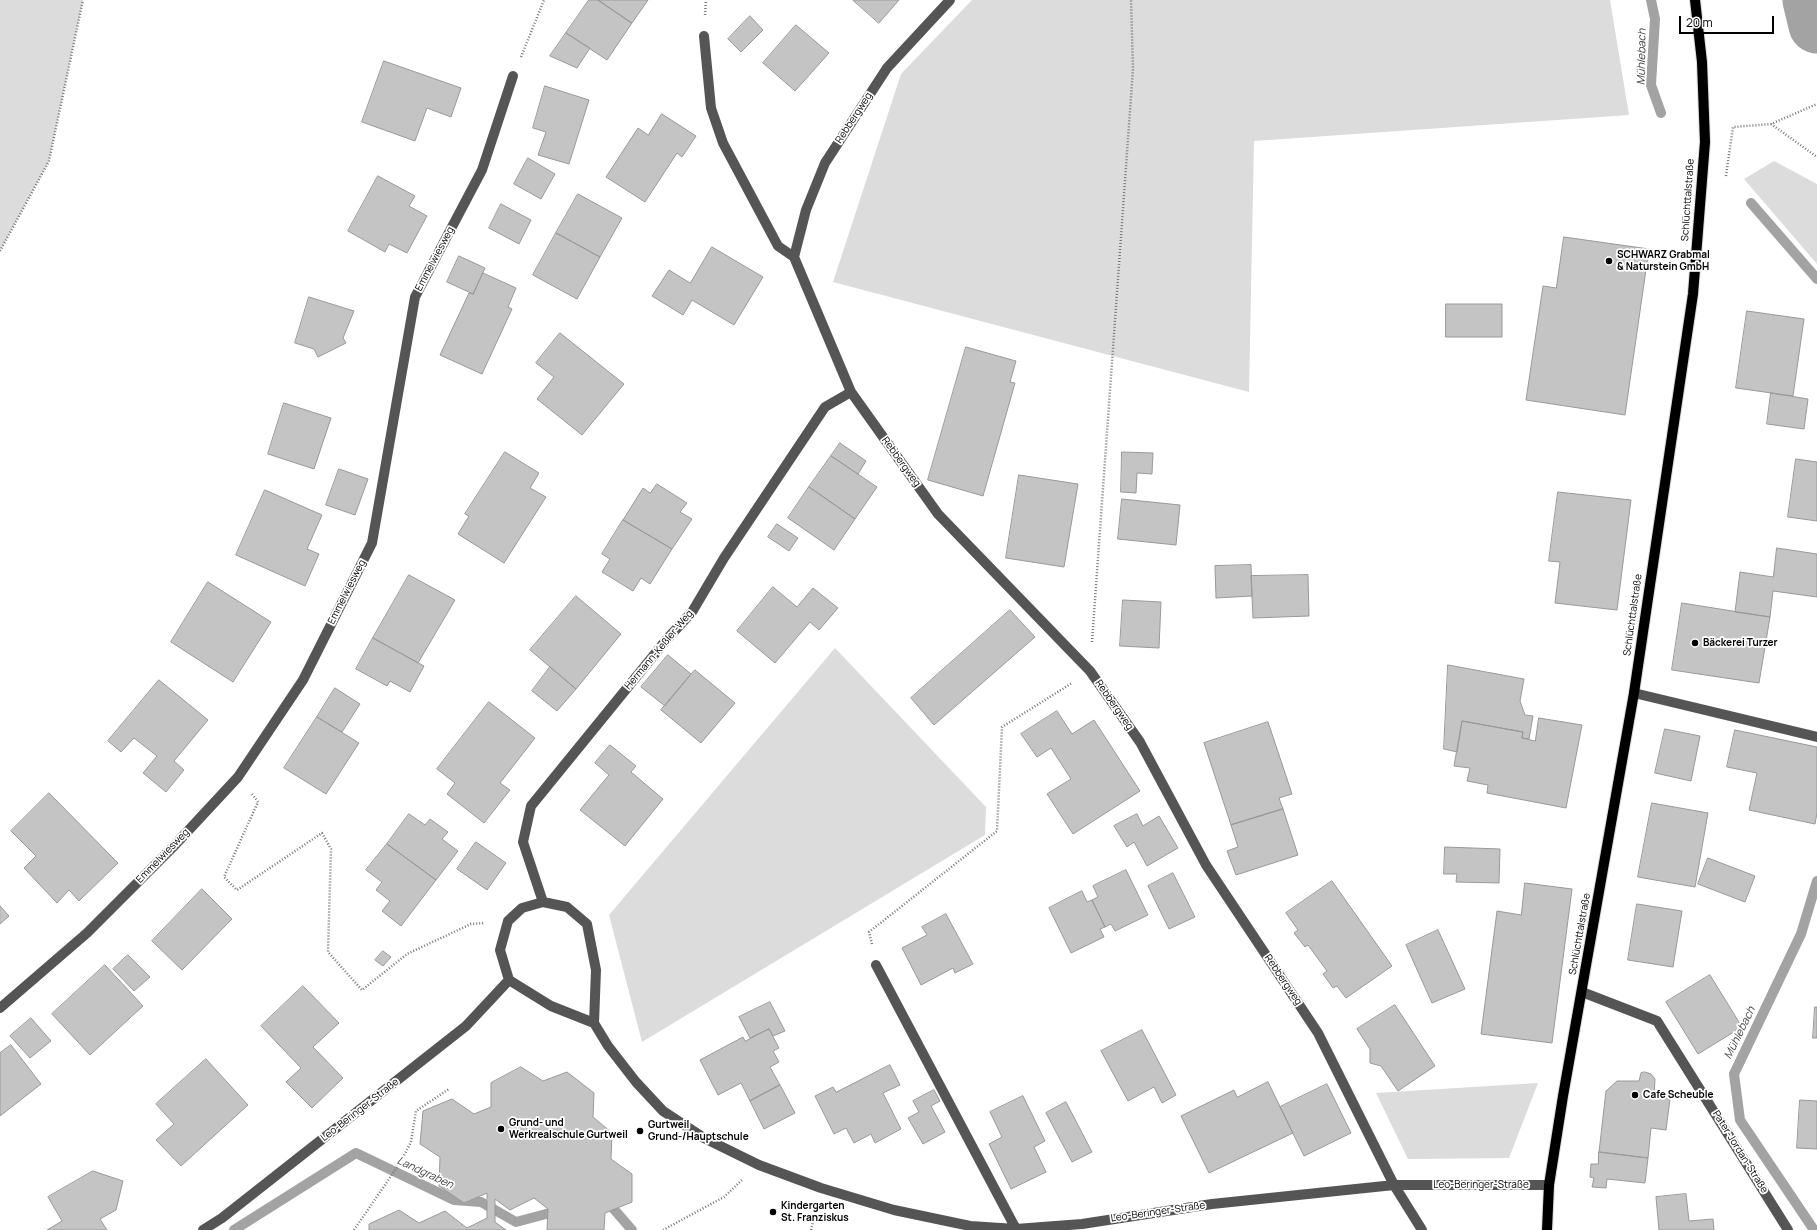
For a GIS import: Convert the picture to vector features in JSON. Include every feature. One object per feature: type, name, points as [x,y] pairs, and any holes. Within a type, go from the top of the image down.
[{"type":"main road","name":"Schlüchttalstraße","points":[[1547,1230],[1549,1185],[1563,1096],[1634,692],[1694,294],[1705,142],[1702,62],[1695,0]]},
{"type":"street","name":"Rebbergweg","points":[[950,0],[887,68],[825,163],[806,210],[794,257],[851,392],[938,514],[1090,671],[1140,742],[1206,865],[1318,1033],[1394,1185],[1422,1230]]},
{"type":"street","points":[[704,36],[710,108],[723,143],[778,246],[794,257]]},
{"type":"street","name":"Emmelwiesweg","points":[[0,1008],[87,933],[173,847],[238,777],[303,680],[372,543],[415,297],[482,170],[513,76]]},
{"type":"street","name":"Hermann-Keßler-Weg","points":[[543,902],[523,842],[531,806],[667,639],[692,612],[724,558],[824,407],[851,392]]},
{"type":"street","points":[[1634,692],[1817,737]]},
{"type":"street","points":[[543,902],[567,907],[587,924],[596,970],[594,1023],[551,1006],[509,980],[500,950],[508,921],[522,908],[543,902]]},
{"type":"street","points":[[876,965],[1016,1230]]},
{"type":"street","name":"Leo-Beringer-Straße","points":[[203,1230],[222,1218],[466,1026],[509,980]]},
{"type":"street","name":"Pater-Jordan-Straße","points":[[1582,992],[1657,1021],[1788,1230]]},
{"type":"street","name":"Leo-Beringer-Straße","points":[[594,1023],[608,1046],[663,1111],[704,1138],[759,1165],[821,1188],[894,1210],[970,1228],[1016,1230],[1082,1224],[1212,1204],[1394,1185],[1549,1185]]},
{"type":"path","points":[[0,251],[49,160],[82,0]]},
{"type":"path","points":[[513,76],[544,0]]},
{"type":"path","points":[[876,965],[869,932],[997,831],[1002,727],[1090,671],[1134,69],[1131,0]]},
{"type":"path","points":[[1726,179],[1733,127],[1771,124],[1817,104]]},
{"type":"path","points":[[1771,124],[1817,157]]},
{"type":"path","points":[[238,777],[258,802],[224,878],[237,890],[322,833],[332,849],[328,952],[362,990],[407,954],[471,924],[508,921]]},
{"type":"path","points":[[354,1230],[390,1180],[411,1142],[416,1111],[449,1089]]},
{"type":"path","points":[[663,1230],[724,1197],[759,1165]]},
{"type":"shaded area","points":[[0,0],[83,0],[49,161],[0,251]]},
{"type":"shaded area","points":[[972,0],[1610,0],[1629,115],[1254,141],[1249,392],[833,282],[901,74]]},
{"type":"shaded area","points":[[1774,161],[1817,184],[1817,264],[1744,179]]},
{"type":"shaded area","points":[[835,648],[986,807],[985,835],[642,1042],[609,915]]},
{"type":"shaded area","points":[[1538,1083],[1509,1158],[1408,1159],[1376,1093]]},
{"type":"building","points":[[589,0],[598,0],[632,23],[607,60],[566,33]]},
{"type":"building","points":[[598,0],[648,0],[632,23]]},
{"type":"building","points":[[853,0],[899,0],[879,23]]},
{"type":"building","points":[[750,16],[763,30],[741,52],[728,39]]},
{"type":"building","points":[[796,25],[829,53],[795,91],[763,63]]},
{"type":"building","points":[[566,33],[590,48],[577,68],[550,56]]},
{"type":"building","points":[[384,61],[461,88],[451,117],[427,108],[415,141],[362,122]]},
{"type":"building","points":[[545,86],[589,100],[569,164],[538,155],[546,132],[533,128]]},
{"type":"building","points":[[662,114],[696,136],[682,157],[677,153],[645,202],[606,177],[638,128],[648,135]]},
{"type":"building","points":[[528,158],[555,174],[541,199],[514,184]]},
{"type":"building","points":[[378,176],[415,196],[409,206],[427,216],[407,253],[389,244],[385,252],[348,231]]},
{"type":"building","points":[[578,194],[622,218],[600,257],[556,233]]},
{"type":"building","points":[[501,204],[531,220],[519,244],[489,228]]},
{"type":"building","points":[[556,233],[600,257],[577,299],[533,275]]},
{"type":"building","points":[[1564,237],[1649,249],[1625,415],[1526,400],[1543,286],[1556,288]]},
{"type":"building","points":[[712,247],[763,277],[734,325],[692,300],[683,315],[652,296],[669,270],[690,283]]},
{"type":"building","points":[[459,256],[485,268],[473,294],[447,282]]},
{"type":"building","points":[[483,273],[516,288],[508,307],[512,309],[482,374],[440,355],[469,293],[473,294]]},
{"type":"building","points":[[309,297],[354,311],[343,338],[346,343],[318,357],[314,349],[295,343]]},
{"type":"building","points":[[1446,304],[1502,304],[1502,337],[1446,337]]},
{"type":"building","points":[[1747,311],[1804,319],[1793,396],[1736,388]]},
{"type":"building","points":[[560,333],[624,384],[582,435],[537,399],[554,377],[536,363]]},
{"type":"building","points":[[966,347],[1016,361],[1010,382],[1015,383],[983,496],[928,480]]},
{"type":"building","points":[[1771,393],[1808,399],[1804,429],[1767,424]]},
{"type":"building","points":[[284,403],[331,418],[314,469],[268,454]]},
{"type":"building","points":[[840,443],[866,461],[858,474],[831,456]]},
{"type":"building","points":[[505,452],[539,473],[530,488],[546,497],[504,563],[458,534],[469,516],[465,514]]},
{"type":"building","points":[[1122,452],[1153,453],[1152,474],[1137,473],[1136,493],[1121,492]]},
{"type":"building","points":[[831,456],[877,487],[855,519],[809,487]]},
{"type":"building","points":[[1796,459],[1817,462],[1817,521],[1788,517]]},
{"type":"building","points":[[339,469],[368,479],[355,515],[326,505]]},
{"type":"building","points":[[1019,475],[1078,484],[1064,567],[1006,558]]},
{"type":"building","points":[[657,484],[687,503],[680,512],[692,519],[672,549],[623,520],[643,488],[650,493]]},
{"type":"building","points":[[809,487],[855,519],[834,550],[788,518]]},
{"type":"building","points":[[265,490],[322,515],[307,549],[319,554],[305,586],[236,555]]},
{"type":"building","points":[[1558,492],[1631,500],[1617,610],[1555,603],[1560,562],[1549,561]]},
{"type":"building","points":[[1122,499],[1180,505],[1176,545],[1118,539]]},
{"type":"building","points":[[623,520],[672,549],[650,584],[641,578],[633,591],[602,572],[610,559],[602,554]]},
{"type":"building","points":[[777,524],[798,538],[789,551],[768,537]]},
{"type":"building","points":[[1777,548],[1817,554],[1817,597],[1773,591],[1770,617],[1735,612],[1740,572],[1773,577]]},
{"type":"building","points":[[1251,565],[1252,596],[1216,598],[1215,566]]},
{"type":"building","points":[[409,575],[455,600],[418,663],[373,638]]},
{"type":"building","points":[[1308,575],[1309,616],[1253,618],[1251,576]]},
{"type":"building","points":[[208,582],[271,622],[233,682],[171,642]]},
{"type":"building","points":[[773,587],[797,607],[813,588],[838,608],[819,630],[810,622],[775,663],[737,631]]},
{"type":"building","points":[[576,596],[621,634],[576,689],[530,650]]},
{"type":"building","points":[[1123,600],[1161,602],[1159,648],[1120,646]]},
{"type":"building","points":[[1682,603],[1770,617],[1759,683],[1672,670]]},
{"type":"building","points":[[1010,610],[1035,637],[934,725],[911,698]]},
{"type":"building","points":[[373,638],[424,666],[410,692],[390,681],[387,686],[356,669]]},
{"type":"building","points":[[668,655],[691,674],[665,706],[641,687]]},
{"type":"building","points":[[1448,665],[1524,679],[1520,701],[1525,715],[1533,716],[1529,739],[1522,738],[1523,732],[1462,721],[1457,752],[1444,749]]},
{"type":"building","points":[[550,667],[576,689],[557,711],[532,691]]},
{"type":"building","points":[[695,670],[735,703],[701,743],[661,710]]},
{"type":"building","points":[[159,680],[208,720],[174,761],[184,770],[166,792],[143,773],[157,756],[134,738],[121,752],[108,741]]},
{"type":"building","points":[[335,688],[360,704],[342,732],[317,717]]},
{"type":"building","points":[[489,702],[535,738],[500,783],[510,790],[484,823],[447,794],[455,783],[437,769]]},
{"type":"building","points":[[1057,711],[1072,734],[1094,720],[1140,791],[1073,834],[1047,794],[1071,779],[1051,748],[1037,757],[1021,734]]},
{"type":"building","points":[[317,717],[359,743],[326,794],[284,768]]},
{"type":"building","points":[[1539,718],[1582,725],[1566,808],[1487,793],[1488,785],[1467,781],[1470,768],[1454,766],[1462,721],[1523,732],[1522,738],[1535,741]]},
{"type":"building","points":[[1268,722],[1292,794],[1279,798],[1283,809],[1231,825],[1204,743]]},
{"type":"building","points":[[1665,729],[1700,736],[1691,781],[1655,773]]},
{"type":"building","points":[[1735,730],[1817,747],[1817,813],[1815,824],[1749,810],[1757,773],[1727,767]]},
{"type":"building","points":[[610,745],[636,766],[631,772],[663,799],[625,846],[580,810],[609,775],[595,763]]},
{"type":"building","points":[[49,793],[118,863],[79,901],[69,890],[57,903],[24,868],[36,856],[11,831]]},
{"type":"building","points":[[1652,803],[1708,813],[1695,887],[1638,877]]},
{"type":"building","points":[[1283,809],[1298,855],[1236,875],[1227,851],[1238,847],[1231,825]]},
{"type":"building","points":[[409,814],[425,825],[430,819],[448,832],[442,839],[458,851],[436,880],[387,844]]},
{"type":"building","points":[[1137,814],[1143,826],[1159,816],[1178,848],[1147,866],[1134,842],[1127,847],[1114,826]]},
{"type":"building","points":[[476,842],[506,863],[487,890],[457,869]]},
{"type":"building","points":[[387,844],[436,880],[401,926],[382,911],[390,901],[376,890],[382,882],[366,870]]},
{"type":"building","points":[[1445,847],[1500,849],[1499,883],[1456,882],[1457,874],[1444,874]]},
{"type":"building","points":[[1708,858],[1755,876],[1745,902],[1698,884]]},
{"type":"building","points":[[1126,870],[1148,915],[1115,931],[1111,924],[1105,927],[1092,900],[1098,897],[1093,886]]},
{"type":"building","points":[[1173,873],[1195,917],[1169,929],[1148,886]]},
{"type":"building","points":[[1332,881],[1392,966],[1346,998],[1337,986],[1333,988],[1323,974],[1327,971],[1308,945],[1305,947],[1294,933],[1298,930],[1286,913]]},
{"type":"building","points":[[1525,883],[1572,889],[1552,1043],[1481,1034],[1497,911],[1521,915]]},
{"type":"building","points":[[202,889],[232,919],[182,970],[152,941]]},
{"type":"building","points":[[1082,891],[1087,902],[1092,900],[1105,927],[1100,929],[1104,937],[1071,953],[1049,908]]},
{"type":"building","points":[[1637,904],[1682,911],[1673,967],[1628,960]]},
{"type":"building","points":[[0,906],[9,916],[0,924]]},
{"type":"building","points":[[946,914],[973,964],[955,973],[953,968],[921,985],[902,948],[927,935],[922,927]]},
{"type":"building","points":[[1438,930],[1465,989],[1432,1003],[1406,945]]},
{"type":"building","points":[[383,951],[391,957],[383,966],[375,960]]},
{"type":"building","points":[[128,955],[150,977],[134,991],[113,969]]},
{"type":"building","points":[[105,965],[143,1006],[90,1055],[52,1014]]},
{"type":"building","points":[[1710,975],[1742,1027],[1698,1054],[1666,1002]]},
{"type":"building","points":[[303,986],[339,1023],[313,1047],[343,1078],[312,1108],[286,1082],[301,1068],[261,1026]]},
{"type":"building","points":[[770,1002],[785,1031],[773,1036],[769,1029],[750,1038],[739,1017]]},
{"type":"building","points":[[1395,1005],[1435,1066],[1398,1091],[1381,1066],[1370,1063],[1370,1049],[1357,1029]]},
{"type":"building","points":[[1815,1007],[1817,1007],[1817,1038],[1813,1038]]},
{"type":"building","points":[[31,1018],[51,1041],[30,1058],[10,1036]]},
{"type":"building","points":[[769,1029],[779,1048],[773,1051],[779,1062],[770,1067],[780,1085],[750,1101],[741,1083],[718,1095],[700,1060],[743,1037],[745,1041]]},
{"type":"building","points":[[1142,1030],[1176,1095],[1162,1103],[1154,1087],[1128,1101],[1101,1051]]},
{"type":"building","points":[[11,1045],[41,1084],[0,1116],[0,1053]]},
{"type":"building","points":[[206,1059],[248,1105],[181,1166],[156,1140],[174,1124],[156,1104]]},
{"type":"building","points":[[890,1065],[900,1085],[883,1093],[901,1129],[875,1143],[871,1134],[854,1143],[846,1128],[834,1134],[815,1096],[833,1087],[836,1092]]},
{"type":"building","points":[[521,1067],[543,1081],[567,1072],[594,1093],[593,1117],[612,1133],[611,1159],[632,1174],[632,1202],[605,1213],[604,1230],[547,1230],[548,1209],[534,1198],[510,1210],[495,1199],[495,1222],[506,1230],[369,1230],[369,1224],[399,1210],[419,1223],[445,1211],[467,1228],[487,1218],[487,1193],[464,1203],[439,1186],[440,1157],[420,1144],[423,1111],[452,1099],[474,1114],[491,1107],[491,1083]]},
{"type":"building","points":[[1645,1072],[1651,1074],[1655,1079],[1654,1097],[1670,1099],[1666,1130],[1651,1128],[1648,1158],[1599,1152],[1606,1091],[1617,1081],[1639,1081],[1641,1073]]},
{"type":"building","points":[[1268,1082],[1293,1133],[1209,1173],[1181,1116],[1234,1090],[1237,1097]]},
{"type":"building","points":[[1327,1084],[1351,1133],[1304,1156],[1280,1107]]},
{"type":"building","points":[[780,1085],[795,1113],[764,1129],[750,1101]]},
{"type":"building","points":[[934,1090],[940,1101],[931,1106],[945,1132],[923,1144],[908,1118],[919,1112],[913,1101]]},
{"type":"building","points":[[1023,1096],[1045,1141],[1034,1147],[1046,1172],[1011,1189],[989,1144],[1002,1137],[990,1112]]},
{"type":"building","points":[[1800,1100],[1817,1101],[1817,1149],[1797,1148]]},
{"type":"building","points":[[1066,1102],[1092,1152],[1072,1162],[1046,1113]]},
{"type":"building","points":[[1599,1152],[1648,1158],[1645,1183],[1607,1179],[1606,1188],[1592,1187],[1594,1178],[1590,1177],[1591,1164],[1598,1164]]},
{"type":"building","points":[[93,1171],[123,1181],[116,1210],[100,1219],[107,1230],[47,1230],[62,1221],[48,1197]]},
{"type":"building","points":[[1686,1194],[1689,1221],[1713,1219],[1714,1230],[1659,1230],[1656,1197]]},
{"type":"waterway","name":"Mühlebach","points":[[1651,0],[1655,19],[1651,85],[1661,113]]},
{"type":"waterway","points":[[1811,0],[1817,25]]},
{"type":"waterway","name":"Mühlebach","points":[[1751,203],[1817,279]]},
{"type":"waterway","name":"Mühlebach","points":[[1814,1230],[1740,1120],[1734,1074],[1801,934],[1817,881]]},
{"type":"waterway","name":"Landgraben","points":[[234,1230],[356,1153],[454,1200],[481,1202],[516,1222],[561,1210]]},
{"type":"waterway","name":"Landgraben","points":[[605,1199],[632,1230]]},
{"type":"place","name":"SCHWARZ Grabmal & Naturstein GmbH","points":[[1609,261]]},
{"type":"place","name":"Bäckerei Turzer","points":[[1695,643]]},
{"type":"place","name":"Cafe Scheuble","points":[[1635,1095]]},
{"type":"place","name":"Grund- und Werkrealschule Gurtweil","points":[[501,1129]]},
{"type":"place","name":"Gurtweil Grund-/Hauptschule","points":[[640,1131]]},
{"type":"place","name":"Kindergarten St. Franziskus","points":[[773,1212]]}]
